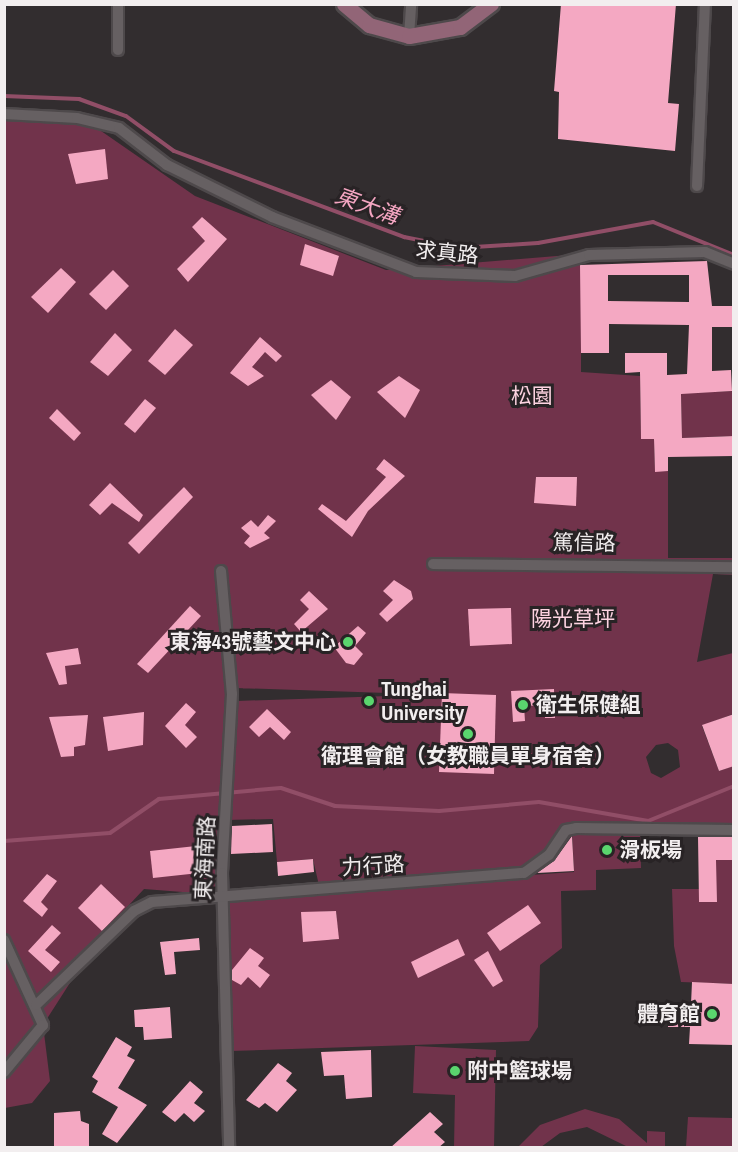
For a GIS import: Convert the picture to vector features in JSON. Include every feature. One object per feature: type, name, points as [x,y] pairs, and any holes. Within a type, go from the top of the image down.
[{"type":"street","points":[[118,4],[118,50]]},
{"type":"street","points":[[344,4],[369,26],[409,36],[460,27],[491,4]]},
{"type":"street","points":[[409,36],[411,4]]},
{"type":"street","points":[[697,186],[705,4]]},
{"type":"street","name":"求真路","points":[[4,114],[77,118],[119,128],[167,165],[272,217],[416,272],[515,276],[573,264],[577,257],[613,254],[705,252],[734,264]]},
{"type":"street","name":"篤信路","points":[[433,564],[734,567]]},
{"type":"street","name":"東海南路","points":[[221,571],[232,694],[230,787],[225,820],[222,895],[229,1148]]},
{"type":"street","name":"力行路","points":[[36,1005],[141,906],[222,895],[524,873],[549,855],[566,830],[576,828],[734,830]]},
{"type":"street","points":[[4,940],[36,1005],[43,1025],[4,1072]]},
{"type":"green space","name":"Tunghai University","points":[[5,118],[91,124],[195,196],[386,270],[581,254],[581,372],[640,376],[641,438],[654,439],[655,471],[668,471],[668,558],[733,558],[733,575],[713,574],[697,662],[733,653],[733,714],[702,726],[719,771],[733,766],[733,831],[640,829],[641,868],[596,870],[596,890],[561,891],[562,948],[540,965],[538,1027],[529,1041],[230,1051],[221,895],[144,889],[100,936],[43,1025],[50,1081],[32,1103],[5,1108]],"holes":[[[236,688],[418,695],[237,701]],[[668,743],[678,750],[680,767],[661,778],[651,773],[646,757],[656,745]],[[273,819],[277,862],[313,859],[320,890],[222,895],[226,820]],[[572,831],[574,872],[500,877],[517,874]],[[336,911],[338,939],[330,940],[302,913]]]},
{"type":"green space","points":[[733,391],[733,436],[682,438],[681,393]]},
{"type":"green space","points":[[716,860],[733,860],[733,984],[681,982],[674,946],[672,889],[699,889],[699,902],[716,902]]},
{"type":"green space","name":"附中籃球場","points":[[415,1046],[496,1050],[494,1147],[454,1147],[455,1095],[413,1093]]},
{"type":"green space","points":[[585,1109],[619,1119],[647,1143],[647,1131],[665,1132],[665,1147],[628,1147],[587,1127],[560,1133],[541,1147],[518,1147],[540,1125]]},
{"type":"green space","points":[[688,1117],[733,1118],[733,1147],[686,1147]]},
{"type":"building","points":[[561,4],[676,4],[668,103],[679,104],[675,151],[558,139],[559,92],[554,91]]},
{"type":"building","points":[[105,149],[108,179],[76,184],[68,154]]},
{"type":"building","points":[[202,217],[227,239],[188,282],[177,269],[205,241],[192,227]]},
{"type":"building","points":[[305,244],[339,256],[333,276],[300,265]]},
{"type":"building","points":[[707,261],[712,306],[734,306],[734,327],[712,327],[712,371],[731,370],[732,391],[681,394],[682,438],[734,436],[734,456],[668,457],[668,471],[655,472],[654,439],[641,439],[640,372],[625,373],[625,353],[667,353],[667,375],[687,374],[689,325],[609,324],[609,353],[581,353],[580,265]],"holes":[[[608,275],[689,275],[689,302],[608,301]]]},
{"type":"building","points":[[61,268],[76,282],[48,313],[31,297]]},
{"type":"building","points":[[113,270],[129,286],[106,310],[89,294]]},
{"type":"building","points":[[175,329],[193,345],[165,375],[148,361]]},
{"type":"building","points":[[115,333],[132,350],[108,376],[90,362]]},
{"type":"building","points":[[260,337],[282,356],[276,362],[265,352],[252,367],[264,376],[248,386],[230,373]]},
{"type":"building","points":[[399,376],[420,390],[405,418],[377,392]]},
{"type":"building","points":[[331,380],[351,397],[336,420],[311,395]]},
{"type":"building","points":[[145,399],[156,408],[135,433],[124,424]]},
{"type":"building","points":[[57,409],[81,433],[74,441],[49,418]]},
{"type":"building","points":[[384,459],[405,476],[368,511],[352,537],[318,509],[322,504],[346,521],[386,477],[376,469]]},
{"type":"building","points":[[536,477],[577,477],[576,506],[534,503]]},
{"type":"building","points":[[110,483],[143,515],[139,522],[112,503],[100,515],[89,505]]},
{"type":"building","points":[[184,487],[193,497],[139,554],[128,543]]},
{"type":"building","points":[[268,515],[276,521],[264,533],[270,538],[250,548],[244,543],[250,536],[241,528],[251,520],[258,527]]},
{"type":"building","points":[[394,580],[411,591],[413,599],[387,622],[379,614],[393,600],[383,591]]},
{"type":"building","points":[[309,591],[328,609],[301,632],[294,624],[309,609],[300,600]]},
{"type":"building","points":[[190,606],[201,616],[148,673],[137,664]]},
{"type":"building","points":[[511,608],[512,644],[470,646],[468,609]]},
{"type":"building","name":"東海43號藝文中心","points":[[358,626],[366,633],[355,646],[363,654],[354,665],[346,663],[334,647]]},
{"type":"building","points":[[78,648],[81,664],[65,666],[67,684],[59,685],[46,653]]},
{"type":"building","name":"衛生保健組","points":[[554,689],[555,718],[545,718],[544,705],[524,706],[525,721],[513,722],[511,691]]},
{"type":"building","name":"衛理會館（女教職員單身宿舍）","points":[[442,693],[496,695],[494,774],[439,772]]},
{"type":"building","points":[[186,703],[196,712],[185,725],[197,737],[186,748],[165,726]]},
{"type":"building","points":[[267,709],[291,732],[284,740],[270,727],[259,737],[249,727]]},
{"type":"building","points":[[144,712],[143,745],[108,751],[103,717]]},
{"type":"building","points":[[734,714],[734,766],[719,771],[702,725]]},
{"type":"building","points":[[88,715],[85,745],[74,747],[74,756],[61,757],[49,717]]},
{"type":"building","points":[[272,824],[273,852],[231,854],[232,826]]},
{"type":"building","points":[[572,836],[574,871],[537,873],[554,861]]},
{"type":"building","points":[[698,837],[734,837],[734,860],[716,860],[717,902],[699,902]]},
{"type":"building","points":[[196,846],[199,873],[153,878],[150,851]]},
{"type":"building","points":[[313,859],[314,872],[278,876],[277,862]]},
{"type":"building","points":[[47,874],[57,881],[41,902],[48,909],[42,917],[23,901]]},
{"type":"building","points":[[101,884],[125,907],[102,931],[78,908]]},
{"type":"building","points":[[528,905],[541,923],[500,951],[487,933]]},
{"type":"building","points":[[336,911],[339,939],[303,942],[301,912]]},
{"type":"building","points":[[52,925],[61,933],[45,950],[60,962],[51,972],[28,951]]},
{"type":"building","points":[[199,938],[200,950],[174,952],[176,974],[165,975],[160,942]]},
{"type":"building","points":[[458,939],[465,955],[418,978],[411,962]]},
{"type":"building","points":[[250,948],[264,958],[258,966],[270,975],[260,988],[248,977],[241,985],[232,980],[232,970]]},
{"type":"building","points":[[488,951],[503,981],[493,987],[474,960]]},
{"type":"building","name":"體育館","points":[[692,982],[734,984],[734,1045],[689,1044],[690,1027],[668,1027],[668,1004],[691,1004]]},
{"type":"building","points":[[170,1007],[172,1038],[144,1040],[143,1027],[135,1027],[134,1010]]},
{"type":"building","points":[[116,1037],[132,1047],[127,1056],[135,1060],[118,1088],[147,1105],[117,1143],[102,1134],[118,1107],[92,1092],[98,1081],[92,1077]]},
{"type":"building","points":[[371,1050],[372,1097],[346,1099],[344,1075],[324,1076],[321,1052]]},
{"type":"building","points":[[278,1063],[292,1073],[286,1081],[297,1090],[277,1112],[265,1103],[259,1108],[246,1100]]},
{"type":"building","points":[[190,1081],[203,1092],[194,1103],[205,1111],[194,1122],[184,1113],[175,1122],[162,1112]]},
{"type":"building","points":[[80,1111],[81,1121],[89,1124],[89,1148],[54,1148],[54,1113]]},
{"type":"building","points":[[430,1112],[443,1124],[434,1132],[445,1142],[438,1148],[390,1148]]},
{"type":"waterway","name":"東大溝","points":[[4,96],[79,99],[126,116],[174,151],[404,237],[459,248],[538,243],[653,222],[734,255]]},
{"type":"waterway","points":[[4,841],[110,833],[159,799],[281,788],[335,806],[439,811],[539,802],[648,821],[734,786]]},
{"type":"place","name":"東海43號藝文中心","points":[[348,642]]},
{"type":"place","name":"Tunghai University","points":[[369,701]]},
{"type":"place","name":"衛生保健組","points":[[523,705]]},
{"type":"place","name":"衛理會館（女教職員單身宿舍）","points":[[468,734]]},
{"type":"place","name":"滑板場","points":[[607,850]]},
{"type":"place","name":"體育館","points":[[712,1014]]},
{"type":"place","name":"附中籃球場","points":[[455,1071]]},
{"type":"park label","name":"松園","points":[[532,396]]},
{"type":"park label","name":"陽光草坪","points":[[573,619]]}]
